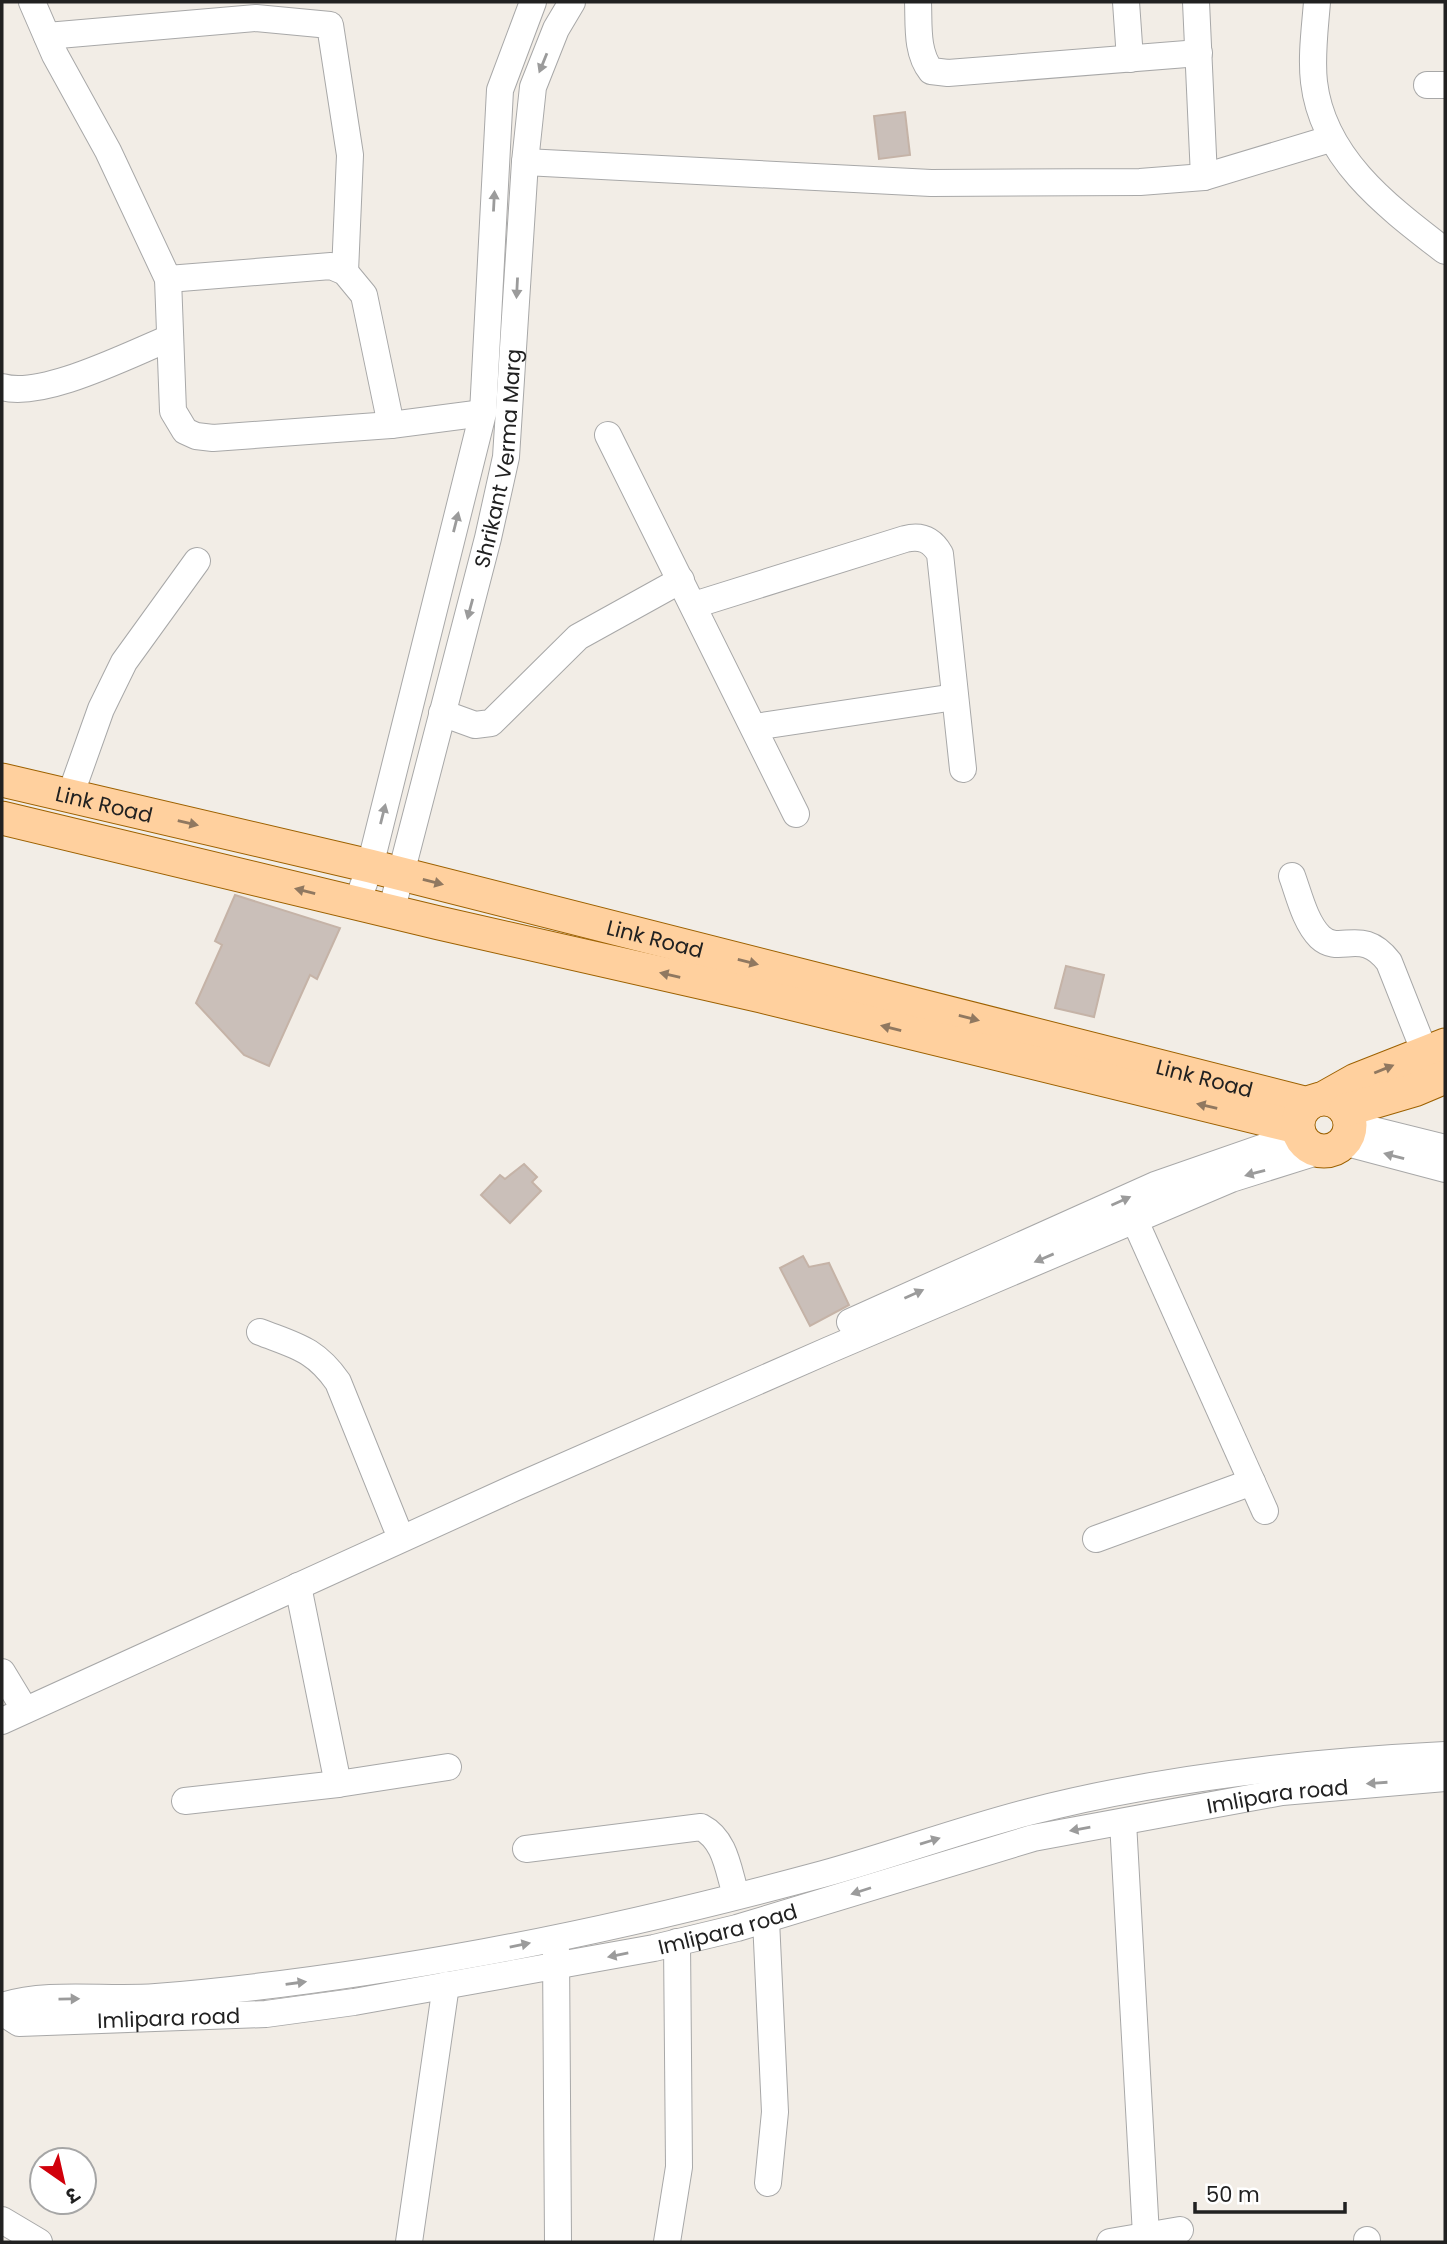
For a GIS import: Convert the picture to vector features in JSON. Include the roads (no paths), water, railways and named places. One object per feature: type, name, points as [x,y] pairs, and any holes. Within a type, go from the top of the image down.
[{"type":"main road","name":"Link Road","points":[[2,780],[384,870],[1323,1124]]},
{"type":"main road","name":"Link Road","points":[[2,818],[391,912],[761,996],[1105,1082],[1323,1124]]},
{"type":"main road","points":[[1323,1124],[1356,1080],[1438,1064]]},
{"type":"street","points":[[32,2],[108,151],[167,279],[173,411],[185,431],[196,436],[391,425],[483,412]]},
{"type":"street","name":"Shrikant Verma Marg","points":[[391,912],[384,870],[483,412],[500,90],[533,2]]},
{"type":"street","name":"Shrikant Verma Marg","points":[[357,903],[384,870],[442,713],[506,457],[525,162],[533,87],[556,29],[572,2]]},
{"type":"street","points":[[918,2],[920,48],[924,62],[931,71],[948,73],[1199,53]]},
{"type":"street","points":[[1126,2],[1130,59]]},
{"type":"street","points":[[1196,2],[1204,177]]},
{"type":"street","points":[[1317,2],[1314,81],[1320,114],[1330,139],[1348,164],[1384,201],[1445,251]]},
{"type":"street","points":[[47,36],[256,18],[330,25],[349,155],[345,272]]},
{"type":"street","points":[[525,162],[931,183],[1140,182],[1204,177],[1330,139]]},
{"type":"street","points":[[167,279],[331,266],[345,272],[364,295],[391,425]]},
{"type":"street","points":[[2,387],[27,388],[76,377],[170,338]]},
{"type":"street","points":[[608,435],[796,814]]},
{"type":"street","points":[[694,605],[905,539],[917,536],[926,539],[940,554],[963,769]]},
{"type":"street","points":[[69,796],[101,709],[124,662],[197,561]]},
{"type":"street","points":[[442,713],[475,725],[491,723],[578,637],[681,580]]},
{"type":"street","points":[[755,727],[955,697]]},
{"type":"street","points":[[1292,876],[1312,926],[1322,940],[1341,944],[1362,942],[1378,948],[1389,962],[1438,1064]]},
{"type":"street","points":[[12,1707],[298,1586],[816,1356],[1231,1179],[1323,1124]]},
{"type":"street","points":[[12,1707],[396,1525],[1155,1185],[1323,1124]]},
{"type":"street","name":"Link Road","points":[[1323,1124],[1445,1148]]},
{"type":"street","name":"Link Road","points":[[1323,1124],[1445,1169]]},
{"type":"street","points":[[1135,1221],[1265,1511]]},
{"type":"street","points":[[260,1332],[316,1355],[338,1382],[396,1525]]},
{"type":"street","points":[[1096,1539],[1252,1482]]},
{"type":"street","points":[[298,1586],[338,1784]]},
{"type":"street","points":[[2,1672],[12,1707]]},
{"type":"street","name":"Imlipara road","points":[[2,2006],[22,2000],[144,1998],[262,1988],[350,1976],[653,1918],[825,1873],[1028,1812],[1107,1795],[1338,1761],[1445,1755]]},
{"type":"street","points":[[185,1801],[338,1784],[448,1767]]},
{"type":"street","name":"Imlipara road","points":[[2,2012],[19,2023],[266,2014],[446,1985],[677,1942],[766,1920],[1033,1838],[1282,1792],[1445,1779]]},
{"type":"street","points":[[1123,1822],[1146,2235]]},
{"type":"street","points":[[526,1849],[693,1825],[713,1833],[720,1843],[736,1895]]},
{"type":"street","points":[[766,1920],[775,2112],[768,2183]]},
{"type":"street","points":[[556,1937],[558,2242]]},
{"type":"street","points":[[667,2242],[679,2167],[677,1942]]},
{"type":"street","points":[[410,2242],[446,1985]]},
{"type":"street","points":[[2,2220],[39,2242]]},
{"type":"street","points":[[1110,2242],[1180,2231]]}]
